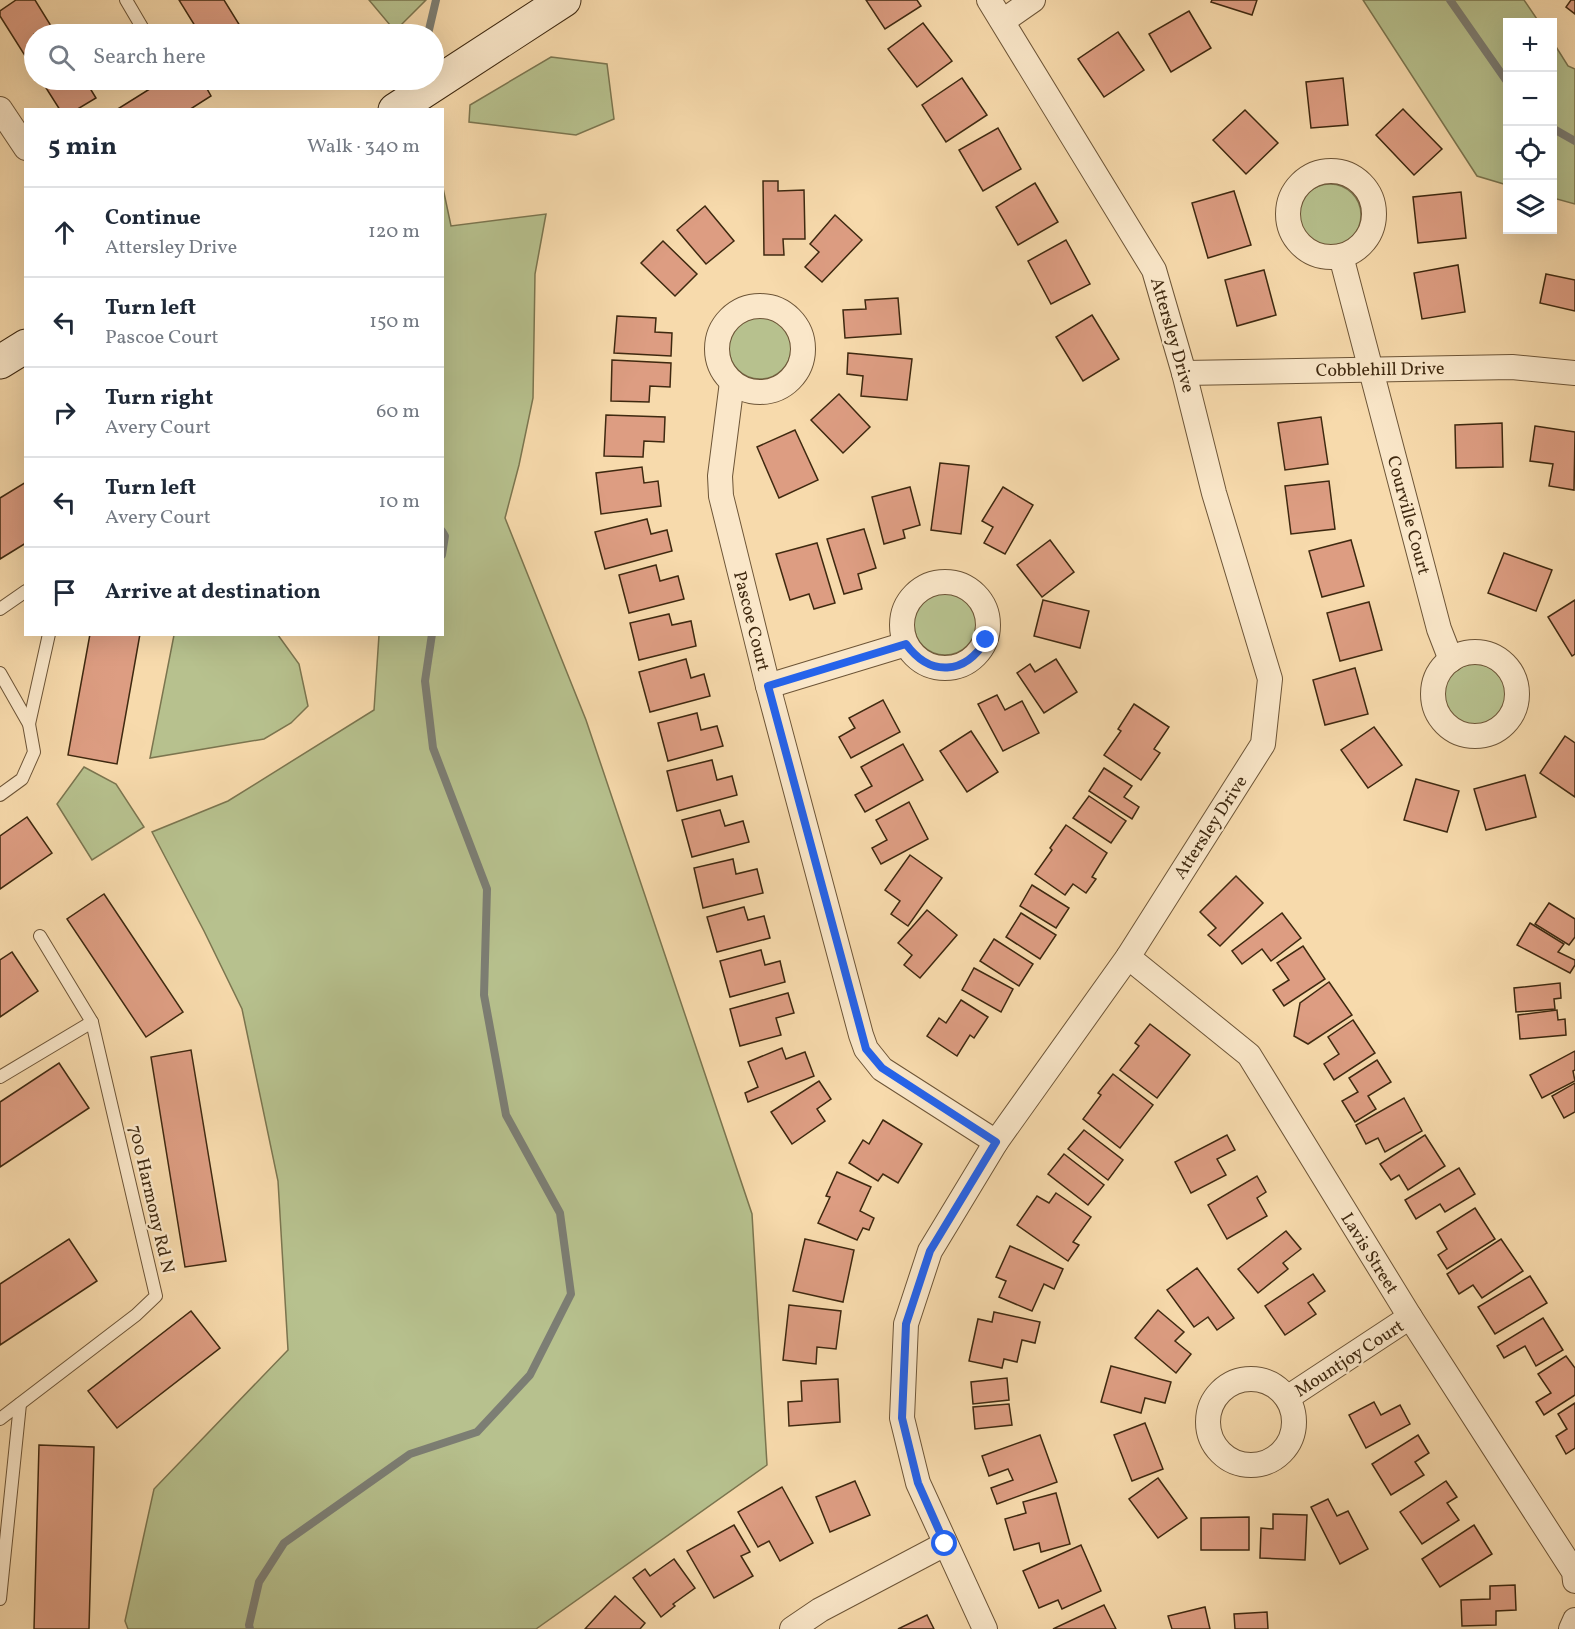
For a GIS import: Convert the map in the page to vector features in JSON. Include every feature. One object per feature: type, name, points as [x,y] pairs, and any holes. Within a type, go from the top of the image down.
[{"type":"main road","points":[[444,78],[564,0]]},
{"type":"main road","points":[[397,108],[425,90]]},
{"type":"main road","points":[[0,362],[24,347]]},
{"type":"street","name":"Attersley Drive","points":[[985,1629],[918,1483],[902,1418],[906,1324],[930,1251],[996,1142],[1128,957],[1263,744],[1270,679],[1214,494],[1184,373],[1154,270],[989,0]]},
{"type":"street","points":[[1002,21],[1034,0]]},
{"type":"street","points":[[0,109],[24,145]]},
{"type":"street","name":"Courville Court","points":[[1341,256],[1439,629],[1451,660]]},
{"type":"street","name":"Cobblehill Drive","points":[[1184,373],[1512,367],[1575,373]]},
{"type":"street","name":"Pascoe Court","points":[[732,382],[720,476],[721,496],[768,686],[866,1049],[882,1068],[996,1142]]},
{"type":"street","points":[[768,686],[906,644]]},
{"type":"street","name":"Lavis Street","points":[[1128,957],[1249,1055],[1410,1317],[1574,1572],[1575,1581]]},
{"type":"street","name":"Mountjoy Court","points":[[1287,1398],[1410,1317]]},
{"type":"street","points":[[792,1629],[820,1610],[945,1544]]},
{"type":"street","points":[[1571,1629],[1575,1620]]},
{"type":"lane","points":[[126,0],[140,24]]},
{"type":"lane","points":[[0,609],[24,592]]},
{"type":"lane","points":[[29,724],[49,636]]},
{"type":"lane","points":[[0,673],[29,724],[34,752],[22,779],[0,795]]},
{"type":"lane","name":"700 Harmony Rd N","points":[[0,1419],[136,1315],[156,1296],[92,1022],[40,936]]},
{"type":"lane","points":[[0,1077],[92,1022]]},
{"type":"lane","points":[[0,1599],[20,1404]]},
{"type":"green space","points":[[369,0],[426,0],[402,24],[389,24]]},
{"type":"green space","points":[[1363,0],[1524,0],[1536,18],[1503,18],[1503,184],[1477,176]]},
{"type":"green space","points":[[1557,48],[1568,66],[1575,69],[1575,204],[1557,199]]},
{"type":"green space","points":[[551,57],[607,64],[614,119],[576,135],[469,122],[470,105]]},
{"type":"green space","points":[[1330,184],[1342,186],[1352,193],[1359,203],[1361,215],[1359,227],[1352,237],[1342,244],[1330,246],[1318,244],[1308,237],[1301,227],[1299,215],[1301,203],[1308,193],[1318,186]]},
{"type":"green space","points":[[444,193],[451,226],[546,214],[535,274],[533,398],[505,518],[586,720],[752,1214],[767,1465],[536,1629],[128,1629],[125,1621],[154,1489],[288,1350],[278,1181],[242,1009],[152,832],[228,801],[374,710],[379,636],[444,636]]},
{"type":"green space","points":[[760,317],[782,326],[791,348],[782,370],[760,379],[738,370],[729,348],[738,326]]},
{"type":"green space","points":[[945,593],[967,602],[976,624],[967,646],[945,655],[923,646],[914,624],[923,602]]},
{"type":"green space","points":[[174,636],[279,636],[299,664],[308,706],[291,723],[264,739],[150,758]]},
{"type":"green space","points":[[1475,664],[1487,666],[1497,673],[1504,683],[1506,695],[1504,707],[1497,717],[1487,724],[1475,726],[1463,724],[1453,717],[1446,707],[1444,695],[1446,683],[1453,673],[1463,666]]},
{"type":"green space","points":[[84,767],[116,784],[144,827],[92,860],[57,804]]},
{"type":"building","points":[[16,0],[35,0],[50,24],[24,24],[24,54],[0,16],[0,11]]},
{"type":"building","points":[[179,0],[224,0],[239,24],[194,24]]},
{"type":"building","points":[[866,0],[917,0],[921,6],[885,29]]},
{"type":"building","points":[[1212,0],[1257,0],[1252,15],[1211,2]]},
{"type":"building","points":[[1571,0],[1575,0],[1575,14],[1566,7]]},
{"type":"building","points":[[1189,11],[1211,48],[1171,72],[1149,34]]},
{"type":"building","points":[[923,23],[952,61],[917,87],[888,49]]},
{"type":"building","points":[[1118,32],[1144,70],[1104,97],[1078,59]]},
{"type":"building","points":[[962,78],[987,115],[946,142],[922,105]]},
{"type":"building","points":[[1343,78],[1348,125],[1311,128],[1306,82]]},
{"type":"building","points":[[47,90],[91,90],[96,98],[79,108],[59,108]]},
{"type":"building","points":[[148,90],[208,90],[211,96],[192,108],[119,108]]},
{"type":"building","points":[[1403,109],[1442,149],[1414,175],[1376,135]]},
{"type":"building","points":[[1245,110],[1278,143],[1246,174],[1213,140]]},
{"type":"building","points":[[998,128],[1021,169],[983,191],[959,150]]},
{"type":"building","points":[[763,181],[778,181],[778,191],[804,190],[805,239],[783,239],[784,255],[764,255]]},
{"type":"building","points":[[1035,183],[1058,222],[1018,245],[996,207]]},
{"type":"building","points":[[1234,191],[1251,245],[1208,258],[1192,203]]},
{"type":"building","points":[[1461,192],[1466,238],[1418,243],[1413,197]]},
{"type":"building","points":[[705,206],[734,241],[706,264],[677,230]]},
{"type":"building","points":[[835,215],[862,240],[822,282],[805,267],[819,252],[810,244]]},
{"type":"building","points":[[1066,240],[1090,284],[1051,304],[1028,261]]},
{"type":"building","points":[[663,241],[697,274],[675,296],[641,263]]},
{"type":"building","points":[[1458,265],[1465,312],[1422,319],[1414,273]]},
{"type":"building","points":[[1264,270],[1276,315],[1237,326],[1225,280]]},
{"type":"building","points":[[1546,274],[1575,280],[1575,311],[1540,303]]},
{"type":"building","points":[[898,298],[901,334],[845,338],[843,310],[866,309],[865,300]]},
{"type":"building","points":[[1092,315],[1119,359],[1083,381],[1056,337]]},
{"type":"building","points":[[617,316],[656,318],[655,332],[672,333],[671,356],[614,353]]},
{"type":"building","points":[[848,353],[912,359],[907,400],[861,396],[863,376],[847,374]]},
{"type":"building","points":[[612,360],[671,363],[670,387],[650,386],[649,402],[611,401]]},
{"type":"building","points":[[839,394],[870,427],[843,453],[811,420]]},
{"type":"building","points":[[606,415],[665,417],[664,442],[644,441],[643,457],[604,456]]},
{"type":"building","points":[[1321,417],[1328,464],[1285,470],[1278,423]]},
{"type":"building","points":[[1502,423],[1503,467],[1456,468],[1455,425]]},
{"type":"building","points":[[1535,426],[1575,432],[1574,490],[1549,486],[1553,464],[1530,461]]},
{"type":"building","points":[[795,430],[818,480],[779,498],[757,447]]},
{"type":"building","points":[[940,463],[969,466],[961,534],[931,530]]},
{"type":"building","points":[[642,467],[644,483],[658,481],[661,506],[601,514],[596,473]]},
{"type":"building","points":[[1329,481],[1335,529],[1291,534],[1285,486]]},
{"type":"building","points":[[24,483],[24,544],[0,559],[0,498]]},
{"type":"building","points":[[910,487],[920,525],[903,530],[905,538],[884,544],[872,497]]},
{"type":"building","points":[[1003,487],[1033,505],[1005,554],[984,543],[993,527],[982,521]]},
{"type":"building","points":[[647,519],[651,534],[667,530],[672,551],[605,569],[595,532]]},
{"type":"building","points":[[864,529],[876,568],[858,574],[862,589],[844,594],[827,539]]},
{"type":"building","points":[[1050,540],[1074,572],[1042,597],[1017,565]]},
{"type":"building","points":[[1351,540],[1364,586],[1322,597],[1309,551]]},
{"type":"building","points":[[817,543],[835,603],[814,609],[809,594],[790,600],[776,554]]},
{"type":"building","points":[[1504,553],[1552,570],[1536,611],[1488,593]]},
{"type":"building","points":[[656,565],[660,581],[678,576],[684,599],[629,613],[619,575]]},
{"type":"building","points":[[1043,600],[1089,611],[1080,648],[1034,636]]},
{"type":"building","points":[[1575,600],[1575,654],[1572,656],[1548,617]]},
{"type":"building","points":[[1369,602],[1382,650],[1340,661],[1327,613]]},
{"type":"building","points":[[669,614],[672,625],[691,621],[696,646],[639,660],[630,623]]},
{"type":"building","points":[[90,636],[140,636],[117,764],[68,755]]},
{"type":"building","points":[[686,659],[691,678],[704,674],[710,696],[650,712],[639,672]]},
{"type":"building","points":[[1056,659],[1077,692],[1044,713],[1017,673],[1030,664],[1035,672]]},
{"type":"building","points":[[1355,668],[1368,714],[1325,725],[1313,680]]},
{"type":"building","points":[[997,695],[1005,710],[1022,701],[1039,733],[1003,751],[978,704]]},
{"type":"building","points":[[883,700],[900,732],[851,758],[839,737],[855,728],[849,718]]},
{"type":"building","points":[[1134,704],[1169,727],[1154,749],[1160,753],[1141,780],[1104,755],[1121,731],[1118,729]]},
{"type":"building","points":[[697,713],[701,730],[717,726],[723,746],[668,761],[658,723]]},
{"type":"building","points":[[1374,727],[1402,765],[1368,788],[1341,750]]},
{"type":"building","points":[[971,731],[998,772],[967,792],[940,751]]},
{"type":"building","points":[[1565,736],[1575,743],[1575,797],[1540,773]]},
{"type":"building","points":[[903,744],[923,780],[865,812],[855,795],[872,786],[861,767]]},
{"type":"building","points":[[712,760],[717,780],[732,776],[737,795],[677,811],[667,771]]},
{"type":"building","points":[[1104,768],[1132,786],[1124,797],[1139,807],[1132,819],[1089,791]]},
{"type":"building","points":[[1525,775],[1536,817],[1486,830],[1474,789]]},
{"type":"building","points":[[1416,779],[1459,791],[1447,832],[1404,820]]},
{"type":"building","points":[[1089,796],[1126,821],[1111,843],[1073,818]]},
{"type":"building","points":[[909,802],[928,839],[881,864],[872,848],[887,840],[876,820]]},
{"type":"building","points":[[720,810],[725,826],[743,821],[749,842],[692,857],[682,820]]},
{"type":"building","points":[[27,817],[52,853],[0,889],[0,836]]},
{"type":"building","points":[[1066,825],[1107,853],[1092,877],[1096,879],[1086,893],[1073,884],[1065,895],[1035,874]]},
{"type":"building","points":[[910,855],[942,878],[908,926],[891,914],[900,901],[885,890]]},
{"type":"building","points":[[733,859],[736,874],[757,869],[763,893],[703,908],[694,868]]},
{"type":"building","points":[[1236,876],[1263,903],[1220,946],[1208,935],[1216,928],[1200,912]]},
{"type":"building","points":[[1032,885],[1069,908],[1056,928],[1020,906]]},
{"type":"building","points":[[104,894],[183,1012],[146,1037],[67,919]]},
{"type":"building","points":[[1549,903],[1575,919],[1575,937],[1569,945],[1535,924]]},
{"type":"building","points":[[744,907],[748,920],[764,916],[770,938],[717,952],[707,917]]},
{"type":"building","points":[[927,910],[957,935],[920,978],[904,965],[912,955],[898,943]]},
{"type":"building","points":[[1021,913],[1056,935],[1040,959],[1006,937]]},
{"type":"building","points":[[1282,913],[1301,938],[1271,961],[1262,949],[1242,964],[1232,951]]},
{"type":"building","points":[[1530,923],[1564,944],[1558,952],[1575,960],[1570,973],[1517,945]]},
{"type":"building","points":[[994,939],[1033,964],[1019,986],[980,961]]},
{"type":"building","points":[[1303,946],[1325,979],[1284,1006],[1273,990],[1289,980],[1277,963]]},
{"type":"building","points":[[761,950],[765,965],[780,961],[785,982],[730,997],[720,961]]},
{"type":"building","points":[[12,952],[38,991],[0,1017],[0,960]]},
{"type":"building","points":[[974,968],[1013,989],[1001,1012],[962,990]]},
{"type":"building","points":[[1329,982],[1352,1015],[1308,1044],[1294,1036],[1300,1003]]},
{"type":"building","points":[[1560,983],[1561,998],[1554,999],[1555,1009],[1516,1012],[1514,988]]},
{"type":"building","points":[[788,993],[794,1013],[776,1018],[781,1035],[740,1046],[730,1009]]},
{"type":"building","points":[[961,1000],[988,1017],[974,1038],[970,1035],[957,1056],[927,1036],[939,1018],[946,1023]]},
{"type":"building","points":[[1557,1010],[1558,1020],[1565,1019],[1566,1035],[1520,1039],[1518,1015]]},
{"type":"building","points":[[1353,1020],[1375,1053],[1334,1080],[1324,1064],[1339,1054],[1328,1037]]},
{"type":"building","points":[[1150,1024],[1190,1055],[1157,1098],[1120,1070],[1139,1046],[1135,1043]]},
{"type":"building","points":[[782,1048],[786,1059],[805,1052],[814,1076],[748,1102],[745,1093],[758,1087],[748,1062]]},
{"type":"building","points":[[191,1050],[226,1261],[185,1267],[151,1057]]},
{"type":"building","points":[[1575,1051],[1575,1070],[1573,1071],[1575,1081],[1542,1098],[1530,1075]]},
{"type":"building","points":[[1377,1060],[1391,1082],[1368,1096],[1376,1109],[1355,1122],[1342,1101],[1358,1092],[1349,1078]]},
{"type":"building","points":[[59,1063],[89,1108],[0,1167],[0,1102]]},
{"type":"building","points":[[1113,1074],[1153,1105],[1120,1148],[1083,1119],[1101,1095],[1098,1093]]},
{"type":"building","points":[[819,1081],[831,1099],[817,1109],[825,1121],[792,1144],[771,1112]]},
{"type":"building","points":[[1575,1083],[1575,1112],[1564,1118],[1552,1096]]},
{"type":"building","points":[[1404,1098],[1422,1131],[1385,1152],[1378,1138],[1366,1144],[1356,1125]]},
{"type":"building","points":[[883,1120],[922,1144],[898,1183],[883,1174],[878,1181],[849,1163],[863,1140],[869,1144]]},
{"type":"building","points":[[1084,1130],[1123,1160],[1108,1180],[1068,1149]]},
{"type":"building","points":[[1227,1135],[1235,1150],[1217,1159],[1226,1175],[1191,1193],[1175,1162]]},
{"type":"building","points":[[1425,1135],[1445,1166],[1408,1190],[1399,1175],[1391,1180],[1380,1164]]},
{"type":"building","points":[[1064,1154],[1104,1185],[1088,1205],[1048,1174]]},
{"type":"building","points":[[1459,1168],[1475,1194],[1445,1212],[1440,1204],[1416,1219],[1405,1200]]},
{"type":"building","points":[[837,1172],[871,1187],[860,1211],[874,1218],[869,1230],[863,1228],[857,1240],[818,1223],[830,1197],[826,1196]]},
{"type":"building","points":[[1257,1176],[1266,1192],[1257,1198],[1267,1216],[1227,1239],[1208,1205]]},
{"type":"building","points":[[1056,1193],[1091,1217],[1073,1242],[1079,1245],[1068,1261],[1017,1225],[1037,1196],[1049,1203]]},
{"type":"building","points":[[1475,1208],[1495,1239],[1447,1269],[1438,1255],[1447,1249],[1437,1232]]},
{"type":"building","points":[[1286,1231],[1301,1249],[1283,1263],[1288,1269],[1258,1293],[1238,1269]]},
{"type":"building","points":[[69,1239],[97,1281],[0,1345],[0,1284]]},
{"type":"building","points":[[805,1239],[854,1250],[843,1302],[793,1291]]},
{"type":"building","points":[[1501,1239],[1523,1271],[1482,1298],[1473,1285],[1459,1294],[1447,1274]]},
{"type":"building","points":[[1010,1246],[1063,1269],[1054,1289],[1044,1284],[1032,1311],[999,1297],[1006,1281],[996,1277]]},
{"type":"building","points":[[1197,1268],[1234,1318],[1217,1330],[1208,1317],[1194,1327],[1167,1290]]},
{"type":"building","points":[[1313,1274],[1325,1291],[1308,1303],[1316,1314],[1285,1335],[1265,1306]]},
{"type":"building","points":[[1530,1276],[1547,1303],[1495,1334],[1478,1307]]},
{"type":"building","points":[[789,1305],[841,1311],[836,1349],[817,1347],[816,1364],[783,1360]]},
{"type":"building","points":[[1158,1310],[1184,1332],[1175,1341],[1191,1354],[1176,1373],[1135,1338]]},
{"type":"building","points":[[191,1311],[220,1348],[117,1428],[88,1391]]},
{"type":"building","points":[[994,1312],[1040,1322],[1035,1343],[1022,1340],[1017,1362],[1004,1359],[1002,1368],[969,1361],[978,1319],[992,1322]]},
{"type":"building","points":[[1543,1318],[1563,1350],[1536,1366],[1525,1346],[1504,1358],[1497,1346]]},
{"type":"building","points":[[1566,1356],[1575,1368],[1575,1395],[1544,1415],[1536,1402],[1551,1393],[1538,1374]]},
{"type":"building","points":[[1111,1366],[1171,1382],[1165,1403],[1145,1398],[1141,1413],[1101,1402]]},
{"type":"building","points":[[1007,1378],[1009,1400],[973,1404],[971,1382]]},
{"type":"building","points":[[838,1379],[840,1422],[789,1426],[788,1402],[802,1401],[801,1381]]},
{"type":"building","points":[[1374,1402],[1381,1415],[1400,1405],[1410,1424],[1366,1448],[1349,1415]]},
{"type":"building","points":[[1575,1403],[1575,1448],[1566,1454],[1556,1436],[1567,1429],[1558,1414]]},
{"type":"building","points":[[1009,1404],[1012,1425],[975,1429],[973,1407]]},
{"type":"building","points":[[1145,1423],[1163,1469],[1132,1481],[1114,1435]]},
{"type":"building","points":[[1040,1435],[1057,1482],[997,1504],[991,1488],[1013,1480],[1008,1469],[989,1476],[982,1456]]},
{"type":"building","points":[[1418,1435],[1429,1453],[1415,1462],[1424,1475],[1391,1495],[1372,1464]]},
{"type":"building","points":[[39,1445],[94,1447],[89,1629],[34,1629]]},
{"type":"building","points":[[1158,1478],[1187,1518],[1158,1538],[1129,1499]]},
{"type":"building","points":[[855,1481],[870,1515],[830,1532],[816,1497]]},
{"type":"building","points":[[1446,1481],[1457,1497],[1447,1503],[1459,1520],[1422,1544],[1400,1512]]},
{"type":"building","points":[[782,1487],[813,1543],[780,1561],[769,1541],[758,1547],[738,1512]]},
{"type":"building","points":[[1056,1493],[1070,1544],[1041,1552],[1039,1543],[1014,1550],[1005,1519],[1026,1513],[1023,1502]]},
{"type":"building","points":[[1328,1499],[1337,1516],[1348,1511],[1368,1549],[1340,1564],[1311,1507]]},
{"type":"building","points":[[1273,1514],[1307,1515],[1305,1560],[1260,1558],[1261,1528],[1273,1529]]},
{"type":"building","points":[[1249,1517],[1249,1550],[1201,1550],[1201,1518]]},
{"type":"building","points":[[734,1525],[750,1552],[741,1556],[753,1576],[714,1598],[687,1551]]},
{"type":"building","points":[[1474,1525],[1492,1554],[1440,1587],[1422,1559]]},
{"type":"building","points":[[1081,1545],[1101,1591],[1062,1609],[1058,1600],[1039,1608],[1023,1571]]},
{"type":"building","points":[[674,1559],[695,1588],[673,1604],[675,1606],[661,1617],[633,1578],[645,1569],[650,1576]]},
{"type":"building","points":[[1515,1585],[1516,1610],[1496,1611],[1496,1625],[1462,1626],[1461,1600],[1490,1599],[1490,1586]]},
{"type":"building","points":[[615,1596],[645,1623],[640,1629],[585,1629]]},
{"type":"building","points":[[1104,1605],[1116,1629],[1053,1629]]},
{"type":"building","points":[[1205,1607],[1210,1629],[1172,1629],[1168,1616]]},
{"type":"building","points":[[1267,1612],[1268,1629],[1235,1629],[1234,1614]]},
{"type":"building","points":[[927,1615],[934,1629],[898,1629]]},
{"type":"waterway","points":[[430,24],[436,0]]},
{"type":"waterway","points":[[1450,0],[1503,76]]},
{"type":"waterway","points":[[1557,131],[1575,141]]},
{"type":"waterway","points":[[444,534],[444,542]]},
{"type":"waterway","points":[[250,1629],[259,1582],[284,1543],[410,1454],[477,1432],[530,1375],[571,1294],[560,1213],[506,1115],[484,995],[487,889],[433,748],[425,681],[432,636]]},
{"type":"route","points":[[945,1544],[918,1483],[902,1418],[906,1324],[930,1251],[996,1142],[882,1068],[866,1049],[768,686],[906,644],[914,655],[926,664],[940,668],[954,667],[968,662],[979,652],[986,640]]}]
